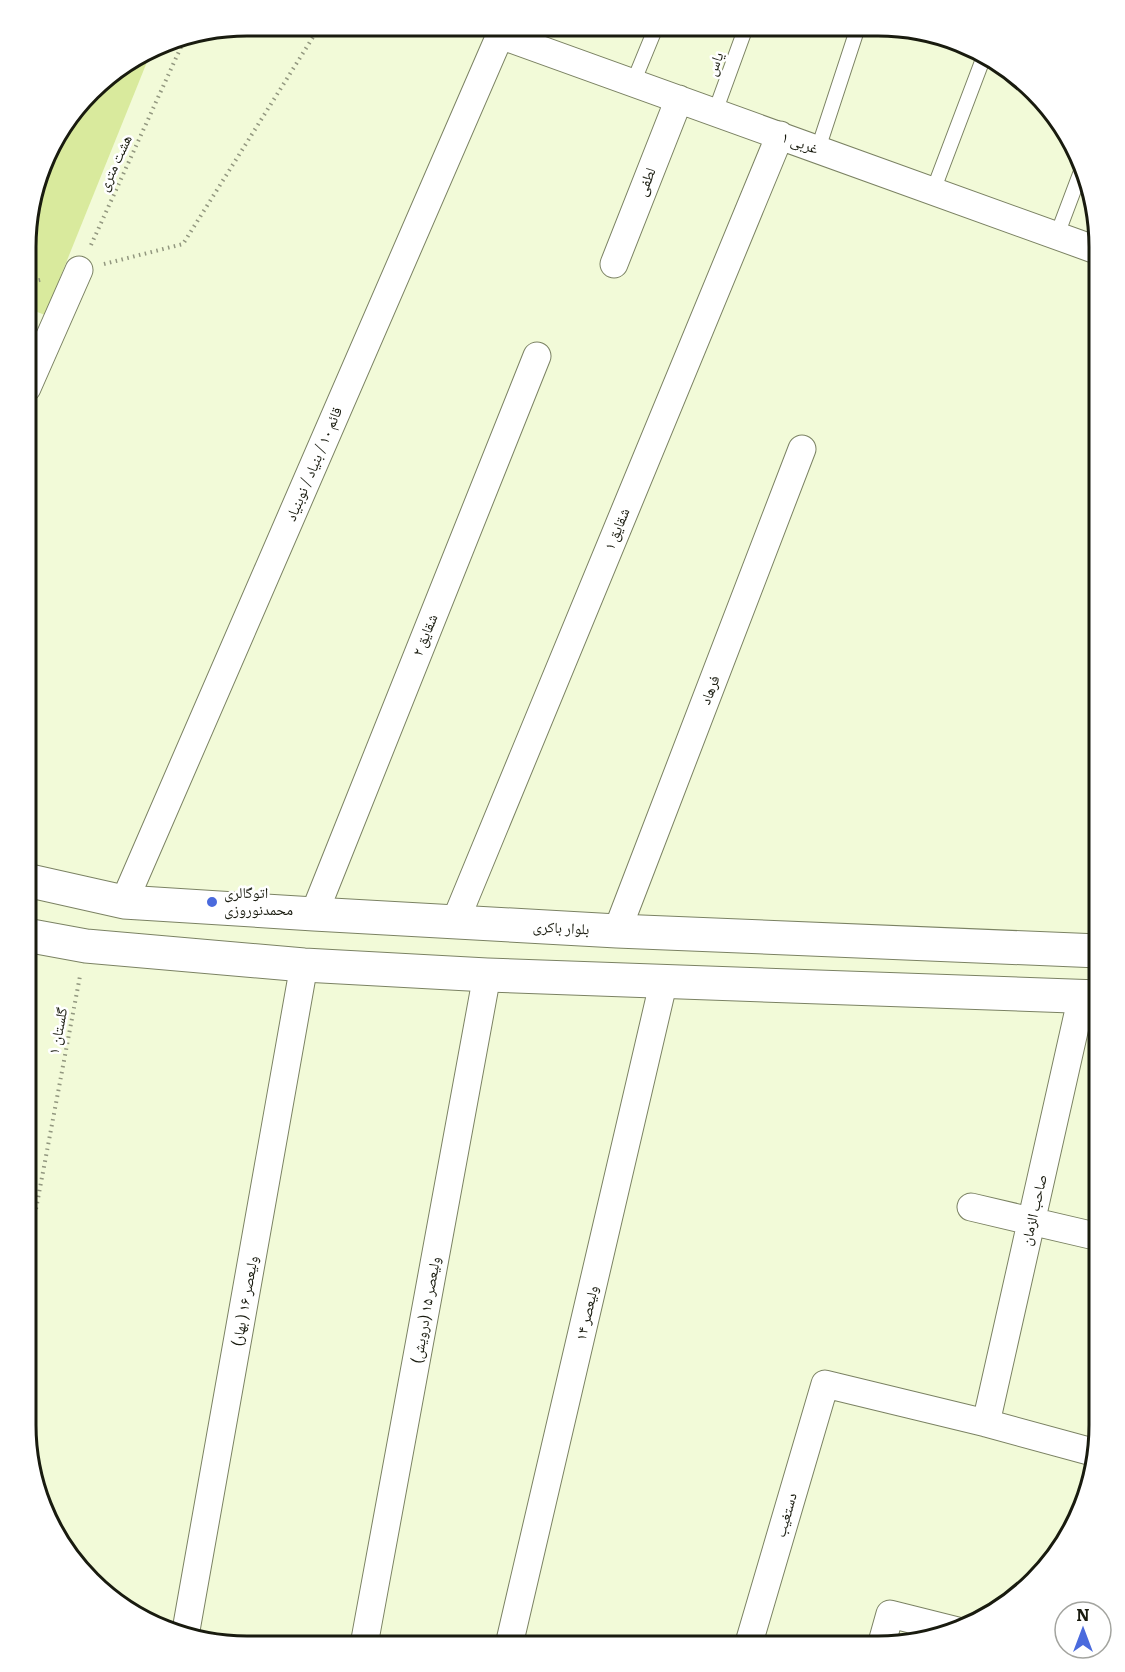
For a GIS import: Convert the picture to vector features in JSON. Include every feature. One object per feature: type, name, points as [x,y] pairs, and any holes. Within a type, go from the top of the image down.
[{"type":"street","name":"قائم ۱۰ / بنیاد / نوبنیاد","points":[[124,902],[500,36]]},
{"type":"street","name":"۱ غربی","points":[[515,36],[633,83],[1089,246]]},
{"type":"street","name":"لطفی","points":[[614,264],[679,99]]},
{"type":"street","name":"شقایق ۱","points":[[455,922],[780,135]]},
{"type":"street","points":[[36,368],[79,270]]},
{"type":"street","name":"شقایق ۲","points":[[314,914],[537,356]]},
{"type":"street","name":"فرهاد","points":[[617,931],[802,449]]},
{"type":"street","name":"بلوار باکری","points":[[36,882],[124,902],[617,931],[1089,951]]},
{"type":"street","points":[[86,946],[124,902]]},
{"type":"street","points":[[36,937],[86,946],[304,965],[487,975],[1089,996]]},
{"type":"street","name":"ولیعصر ۱۶ ( بهار)","points":[[187,1627],[304,965]]},
{"type":"street","name":"ولیعصر ۱۵ (درویش)","points":[[366,1636],[487,975]]},
{"type":"street","name":"ولیعصر ۱۴","points":[[511,1636],[664,980]]},
{"type":"street","name":"صاحب الزمان","points":[[986,1423],[1031,1222],[1089,1004]]},
{"type":"street","points":[[971,1207],[1089,1236]]},
{"type":"street","name":"دستغیب","points":[[751,1636],[825,1384],[986,1423]]},
{"type":"street","points":[[986,1423],[1087,1451]]},
{"type":"street","points":[[884,1636],[890,1614],[941,1627]]},
{"type":"lane","points":[[633,83],[652,36]]},
{"type":"lane","name":"یاس","points":[[715,112],[743,36]]},
{"type":"lane","points":[[818,149],[855,36]]},
{"type":"lane","points":[[933,191],[982,63]]},
{"type":"lane","points":[[1057,235],[1078,179]]},
{"type":"path","points":[[36,281],[183,244],[314,36]]},
{"type":"path","name":"هشت متری","points":[[79,270],[181,46]]},
{"type":"path","name":"گلستان ۱","points":[[36,1209],[86,946]]},
{"type":"green space","points":[[147,61],[45,315],[36,312],[36,233],[43,192],[52,166],[64,141],[88,108],[118,80]]},
{"type":"place","name":"اتوگالری محمدنوروزی","points":[[212,902]]}]
